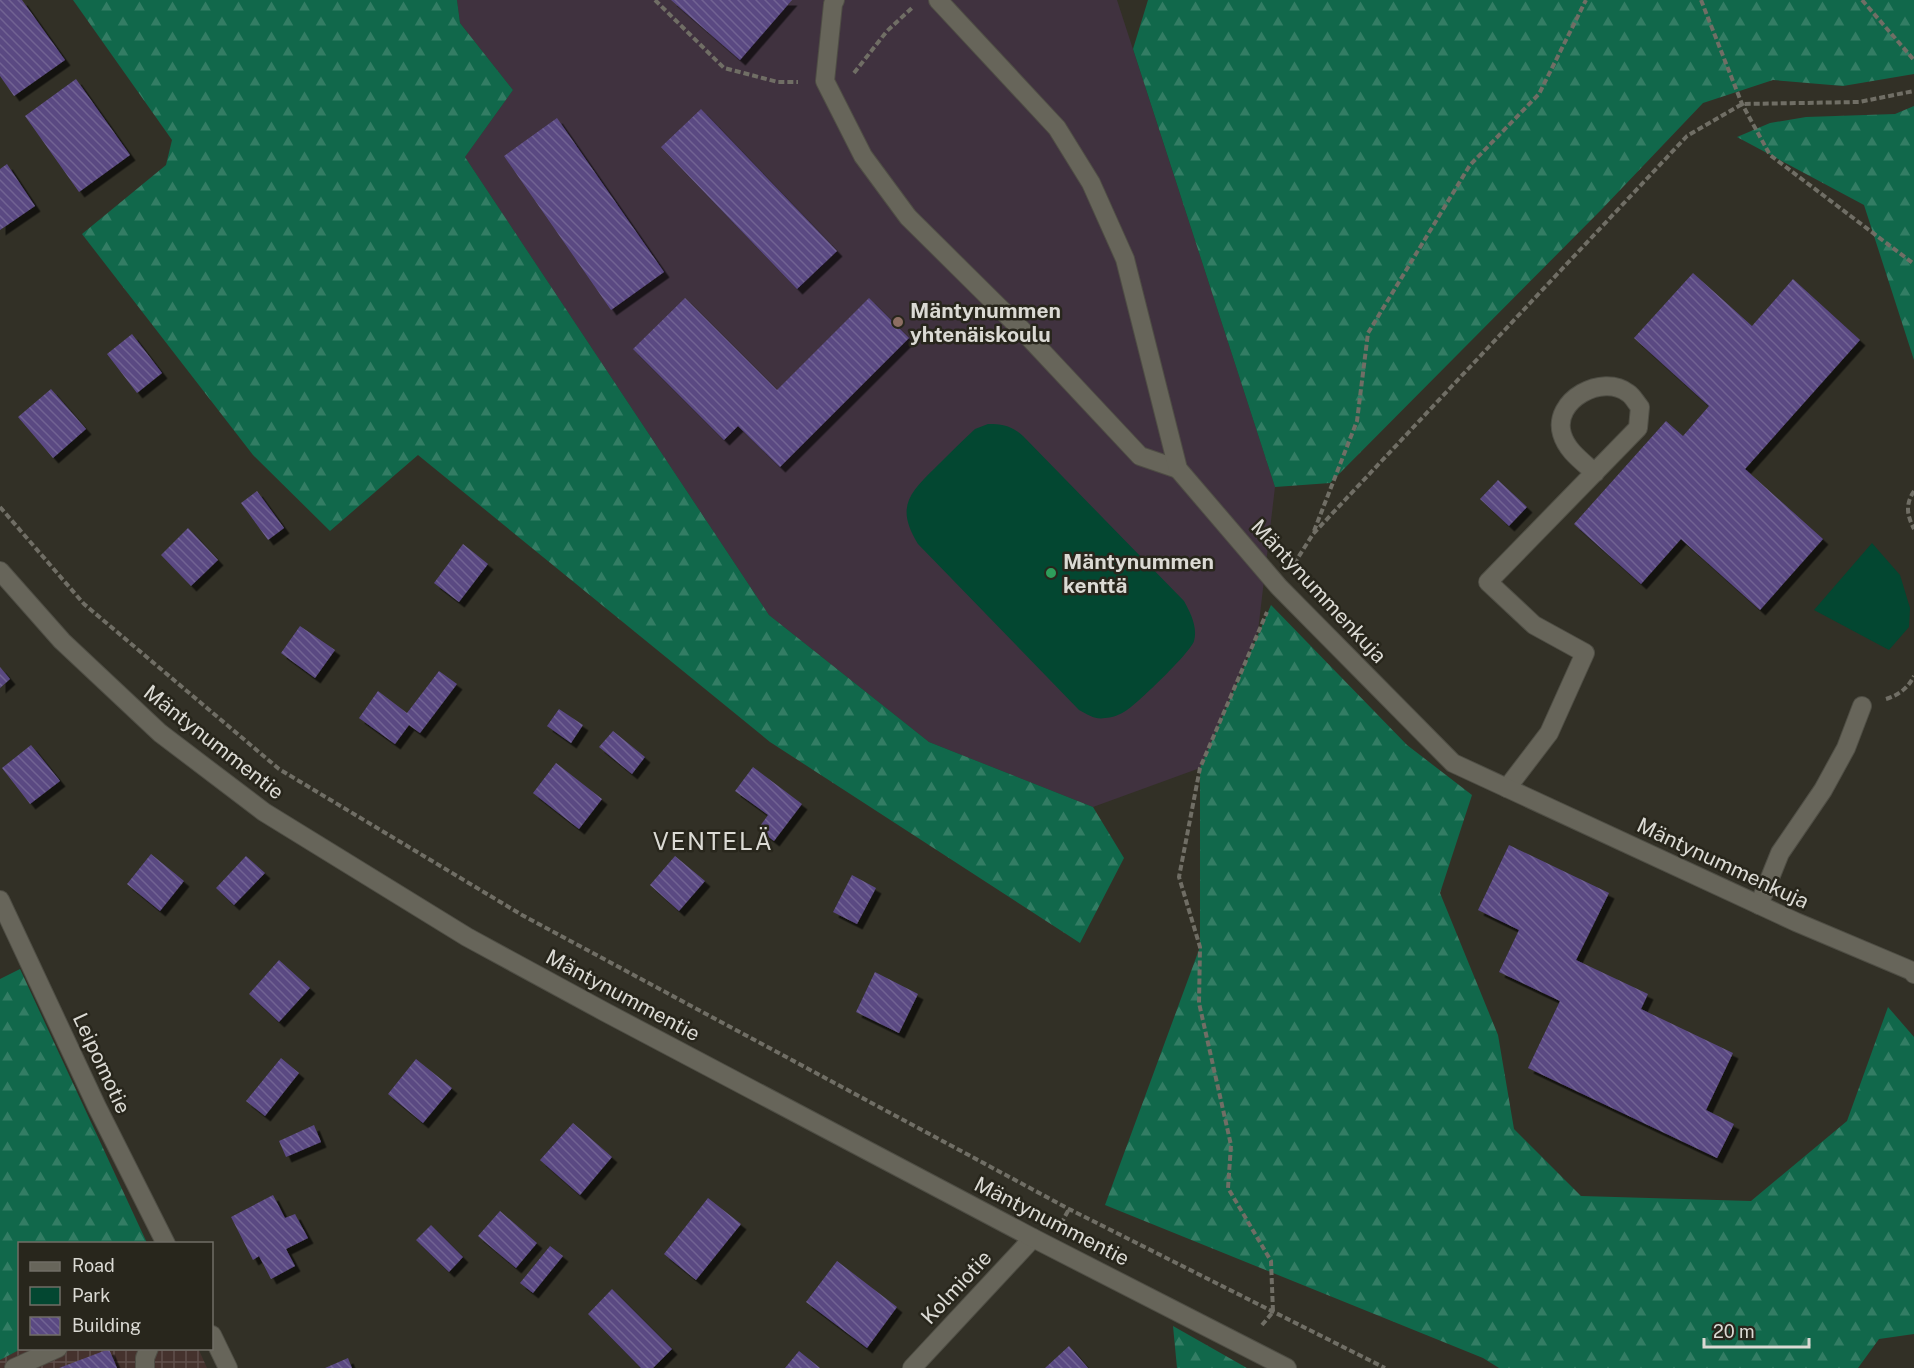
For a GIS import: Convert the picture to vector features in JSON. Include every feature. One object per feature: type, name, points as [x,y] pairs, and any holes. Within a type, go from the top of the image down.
[{"type":"street","points":[[835,0],[825,81],[863,156],[908,217],[1022,330],[1140,456],[1178,469]]},
{"type":"street","name":"Mäntynummenkuja","points":[[938,0],[1057,128],[1091,183],[1125,259],[1178,469],[1279,587],[1453,763],[1759,905],[1912,971],[1914,974]]},
{"type":"street","points":[[1507,788],[1549,733],[1585,653],[1534,625],[1488,582],[1595,473],[1638,428],[1640,407],[1627,392],[1606,386],[1584,391],[1569,402],[1562,415],[1561,432],[1570,449],[1595,473]]},
{"type":"street","name":"Mäntynummentie","points":[[0,571],[62,641],[160,733],[264,812],[477,942],[626,1023],[1033,1238],[1287,1368]]},
{"type":"street","points":[[1759,905],[1780,853],[1823,790],[1846,748],[1862,706]]},
{"type":"street","name":"Leipomotie","points":[[0,900],[97,1107],[164,1242]]},
{"type":"street","name":"Kolmiotie","points":[[912,1368],[1033,1238]]},
{"type":"street","points":[[213,1337],[228,1368]]},
{"type":"street","points":[[14,1368],[54,1350]]},
{"type":"street","points":[[145,1368],[148,1350]]},
{"type":"path","points":[[655,0],[724,68],[778,82],[849,79],[887,31],[921,0]]},
{"type":"path","points":[[1313,534],[1357,421],[1368,333],[1470,165],[1539,94],[1586,0]]},
{"type":"path","points":[[1701,0],[1742,104],[1770,155],[1914,264]]},
{"type":"path","points":[[1862,0],[1914,60]]},
{"type":"path","points":[[1273,1312],[1271,1261],[1228,1188],[1231,1145],[1199,1003],[1200,947],[1179,877],[1200,768],[1279,587],[1313,534],[1687,136],[1742,104],[1859,102],[1914,91]]},
{"type":"path","points":[[1914,491],[1908,501],[1907,515],[1914,530]]},
{"type":"path","points":[[0,507],[84,604],[279,769],[522,915],[1069,1209],[1385,1368]]},
{"type":"path","points":[[1862,706],[1893,697],[1908,687],[1914,676]]},
{"type":"shaded area","name":"Mäntynummen yhtenäiskoulu","points":[[457,0],[1117,0],[1275,487],[1258,631],[1200,768],[1093,807],[929,742],[769,615],[465,157],[513,90],[460,23]]},
{"type":"shaded area","points":[[19,1350],[199,1350],[207,1368],[0,1368],[0,1360]]},
{"type":"green space","points":[[73,0],[457,0],[460,23],[513,90],[465,157],[769,615],[929,742],[1093,807],[1124,858],[1080,943],[770,742],[418,455],[330,531],[253,455],[82,234],[166,165],[172,140]]},
{"type":"green space","points":[[1148,0],[1914,0],[1914,74],[1843,86],[1773,80],[1703,103],[1602,209],[1330,483],[1275,487],[1133,49]]},
{"type":"green space","points":[[1914,106],[1914,360],[1864,205],[1737,137],[1770,123],[1806,117],[1895,114]]},
{"type":"green space","name":"Mäntynummen kenttä","points":[[988,424],[1007,426],[1023,436],[1184,601],[1189,610],[1195,630],[1191,647],[1152,688],[1120,714],[1098,718],[1079,710],[918,544],[911,531],[907,511],[912,494],[975,429]]},
{"type":"green space","points":[[1872,543],[1900,575],[1910,608],[1909,627],[1889,650],[1814,610]]},
{"type":"green space","points":[[1271,605],[1407,745],[1472,795],[1440,893],[1498,1035],[1514,1129],[1581,1196],[1751,1201],[1847,1121],[1888,1007],[1914,1037],[1914,1334],[1879,1339],[1858,1368],[1499,1368],[1483,1358],[1105,1205],[1200,947],[1200,768]]},
{"type":"green space","points":[[20,969],[147,1242],[18,1242],[19,1350],[0,1360],[0,979]]},
{"type":"green space","points":[[1173,1326],[1247,1368],[1177,1368]]},
{"type":"building","points":[[0,0],[22,0],[65,60],[14,96],[0,76]]},
{"type":"building","points":[[671,0],[792,0],[740,60]]},
{"type":"building","points":[[76,79],[130,155],[79,192],[25,116]]},
{"type":"building","points":[[701,109],[837,251],[797,289],[661,147]]},
{"type":"building","points":[[557,118],[664,272],[611,310],[504,156]]},
{"type":"building","points":[[7,164],[35,206],[0,230],[0,169]]},
{"type":"building","points":[[1693,273],[1752,326],[1793,279],[1860,340],[1745,469],[1823,539],[1760,610],[1681,539],[1641,584],[1574,524],[1666,421],[1683,436],[1709,406],[1634,338]]},
{"type":"building","points":[[685,298],[777,390],[869,298],[909,338],[780,467],[738,426],[724,440],[633,349]]},
{"type":"building","points":[[132,334],[162,373],[137,393],[107,354]]},
{"type":"building","points":[[51,389],[86,429],[53,458],[18,417]]},
{"type":"building","points":[[1498,480],[1527,507],[1509,526],[1480,499]]},
{"type":"building","points":[[257,491],[284,528],[268,540],[241,503]]},
{"type":"building","points":[[188,528],[218,560],[191,586],[161,555]]},
{"type":"building","points":[[463,544],[488,564],[459,602],[434,583]]},
{"type":"building","points":[[300,626],[335,650],[315,678],[281,653]]},
{"type":"building","points":[[0,667],[10,679],[0,688]]},
{"type":"building","points":[[439,671],[457,684],[420,733],[409,725],[395,744],[359,718],[378,691],[407,713]]},
{"type":"building","points":[[559,709],[583,725],[571,743],[547,726]]},
{"type":"building","points":[[613,731],[645,757],[632,774],[599,747]]},
{"type":"building","points":[[31,745],[60,781],[30,804],[2,768]]},
{"type":"building","points":[[556,763],[602,799],[579,829],[533,793]]},
{"type":"building","points":[[753,767],[802,804],[774,841],[758,829],[768,815],[735,791]]},
{"type":"building","points":[[1509,845],[1609,893],[1576,960],[1648,994],[1641,1009],[1733,1053],[1706,1110],[1734,1124],[1717,1158],[1528,1068],[1560,1001],[1499,972],[1519,930],[1478,910]]},
{"type":"building","points":[[151,854],[184,881],[160,911],[127,884]]},
{"type":"building","points":[[246,856],[265,873],[234,905],[216,888]]},
{"type":"building","points":[[675,856],[705,881],[679,911],[650,885]]},
{"type":"building","points":[[852,875],[876,888],[857,924],[833,912]]},
{"type":"building","points":[[279,960],[310,988],[279,1022],[249,994]]},
{"type":"building","points":[[875,972],[918,994],[899,1033],[856,1012]]},
{"type":"building","points":[[281,1058],[299,1073],[265,1116],[246,1101]]},
{"type":"building","points":[[416,1059],[452,1088],[423,1123],[388,1094]]},
{"type":"building","points":[[573,1123],[612,1157],[580,1195],[540,1160]]},
{"type":"building","points":[[314,1125],[321,1142],[286,1157],[279,1141]]},
{"type":"building","points":[[273,1195],[285,1218],[295,1214],[308,1238],[286,1249],[295,1266],[271,1279],[259,1256],[253,1260],[231,1217]]},
{"type":"building","points":[[708,1198],[741,1224],[696,1280],[664,1254]]},
{"type":"building","points":[[500,1211],[537,1243],[516,1268],[478,1236]]},
{"type":"building","points":[[431,1225],[463,1257],[449,1272],[416,1240]]},
{"type":"building","points":[[550,1246],[563,1256],[533,1293],[520,1283]]},
{"type":"building","points":[[837,1261],[897,1307],[867,1348],[806,1302]]},
{"type":"building","points":[[612,1289],[672,1349],[653,1368],[641,1368],[588,1314]]},
{"type":"building","points":[[1069,1346],[1088,1368],[1045,1368]]},
{"type":"building","points":[[109,1350],[117,1368],[59,1368]]},
{"type":"building","points":[[799,1351],[820,1368],[785,1368]]},
{"type":"building","points":[[348,1358],[352,1368],[325,1368]]},
{"type":"place","name":"Mäntynummen yhtenäiskoulu","points":[[898,322]]},
{"type":"place","name":"Mäntynummen kenttä","points":[[1051,573]]},
{"type":"district","name":"VENTELÄ","points":[[713,841]]}]
